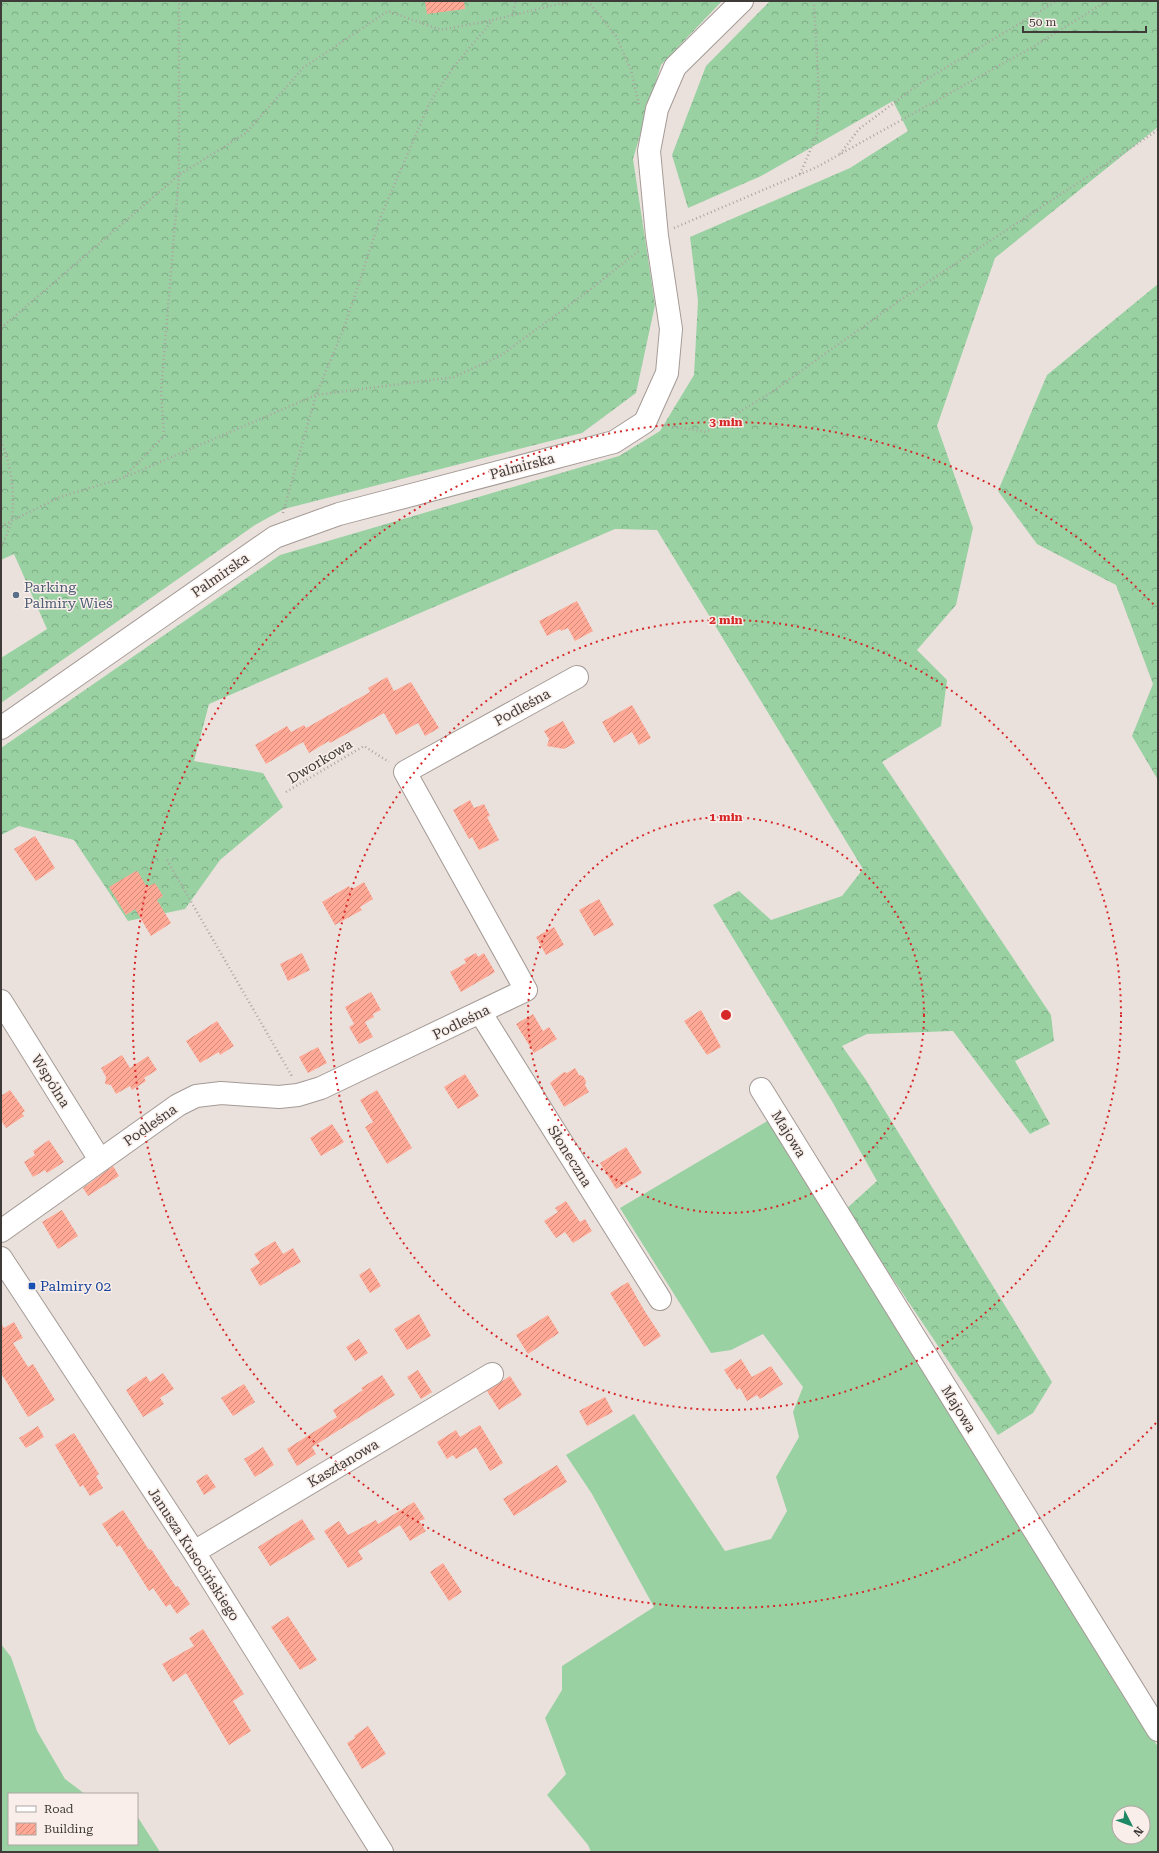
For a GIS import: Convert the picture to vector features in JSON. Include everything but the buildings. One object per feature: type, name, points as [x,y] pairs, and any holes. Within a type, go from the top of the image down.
[{"type":"street","points":[[645,422],[668,373],[671,329],[657,236],[649,151],[657,109],[675,67],[742,1]]},
{"type":"street","name":"Palmirska","points":[[1,728],[275,537],[338,514],[614,442],[645,422]]},
{"type":"street","name":"Podleśna","points":[[1,1231],[178,1105],[196,1096],[221,1093],[279,1098],[298,1095],[321,1088],[526,990],[405,772],[577,677]]},
{"type":"street","name":"Wspólna","points":[[1,1001],[100,1160]]},
{"type":"street","name":"Słoneczna","points":[[480,1012],[660,1299]]},
{"type":"street","name":"Majowa","points":[[761,1089],[1158,1730]]},
{"type":"street","name":"Janusza Kusocińskiego","points":[[1,1258],[194,1552],[382,1852]]},
{"type":"street","name":"Kasztanowa","points":[[194,1552],[492,1374]]},
{"type":"path","points":[[124,478],[164,436],[161,392],[179,175],[179,1]]},
{"type":"path","points":[[512,15],[516,1]]},
{"type":"path","points":[[1,328],[179,175],[246,133],[303,68],[388,11],[440,30],[493,20],[571,1]]},
{"type":"path","points":[[588,1],[616,36],[631,70],[639,107]]},
{"type":"path","points":[[799,175],[817,135],[819,95],[814,1]]},
{"type":"path","points":[[839,155],[859,129],[922,82],[1057,1]]},
{"type":"path","points":[[1,526],[60,497],[124,478],[316,395],[454,377],[500,356],[587,292],[657,236],[799,175],[839,155],[1031,48],[1107,1]]},
{"type":"path","points":[[275,537],[316,395],[344,328],[381,216],[430,102],[455,65],[493,20]]},
{"type":"path","points":[[645,422],[706,432],[770,394],[899,301],[1158,130]]},
{"type":"path","points":[[1,441],[8,456],[12,486],[11,521],[1,548]]},
{"type":"path","name":"Dworkowa","points":[[286,792],[364,746],[405,772]]},
{"type":"path","points":[[167,860],[292,1076],[298,1095]]},
{"type":"green space","points":[[1,1],[722,1],[661,65],[633,159],[655,305],[636,393],[582,433],[284,509],[255,525],[1,703],[1,658],[47,629],[14,554],[1,560]]},
{"type":"green space","points":[[770,1],[1158,1],[1158,127],[995,258],[937,426],[973,528],[956,605],[917,650],[947,680],[941,726],[882,762],[1051,1015],[1054,1041],[1015,1061],[1050,1124],[1030,1134],[953,1031],[867,1034],[842,1046],[866,1080],[1052,1382],[1033,1413],[998,1435],[846,1209],[877,1181],[833,1103],[713,905],[739,891],[771,920],[842,896],[863,869],[657,530],[615,529],[209,704],[194,761],[263,773],[283,807],[220,860],[185,909],[128,921],[74,840],[19,826],[1,835],[1,748],[280,555],[619,456],[660,431],[694,375],[698,301],[690,237],[850,168],[908,131],[893,101],[761,176],[688,208],[672,155],[706,66]]},
{"type":"green space","points":[[1158,284],[1158,780],[1132,736],[1153,684],[1116,585],[1037,544],[998,491],[1047,375]]},
{"type":"green space","points":[[769,1120],[1158,1747],[1158,1852],[591,1852],[588,1845],[547,1795],[566,1774],[545,1718],[562,1690],[562,1666],[654,1607],[592,1494],[566,1455],[634,1414],[725,1551],[771,1539],[787,1511],[776,1477],[799,1437],[793,1412],[803,1387],[763,1334],[731,1350],[711,1353],[620,1208]]},
{"type":"green space","points":[[1,1644],[11,1657],[37,1731],[65,1779],[84,1793],[8,1793],[8,1845],[138,1845],[138,1818],[160,1852],[1,1852]]},
{"type":"place","name":"Parking Palmiry Wieś","points":[[16,595]]},
{"type":"place","name":"Palmiry 02","points":[[32,1286]]}]
